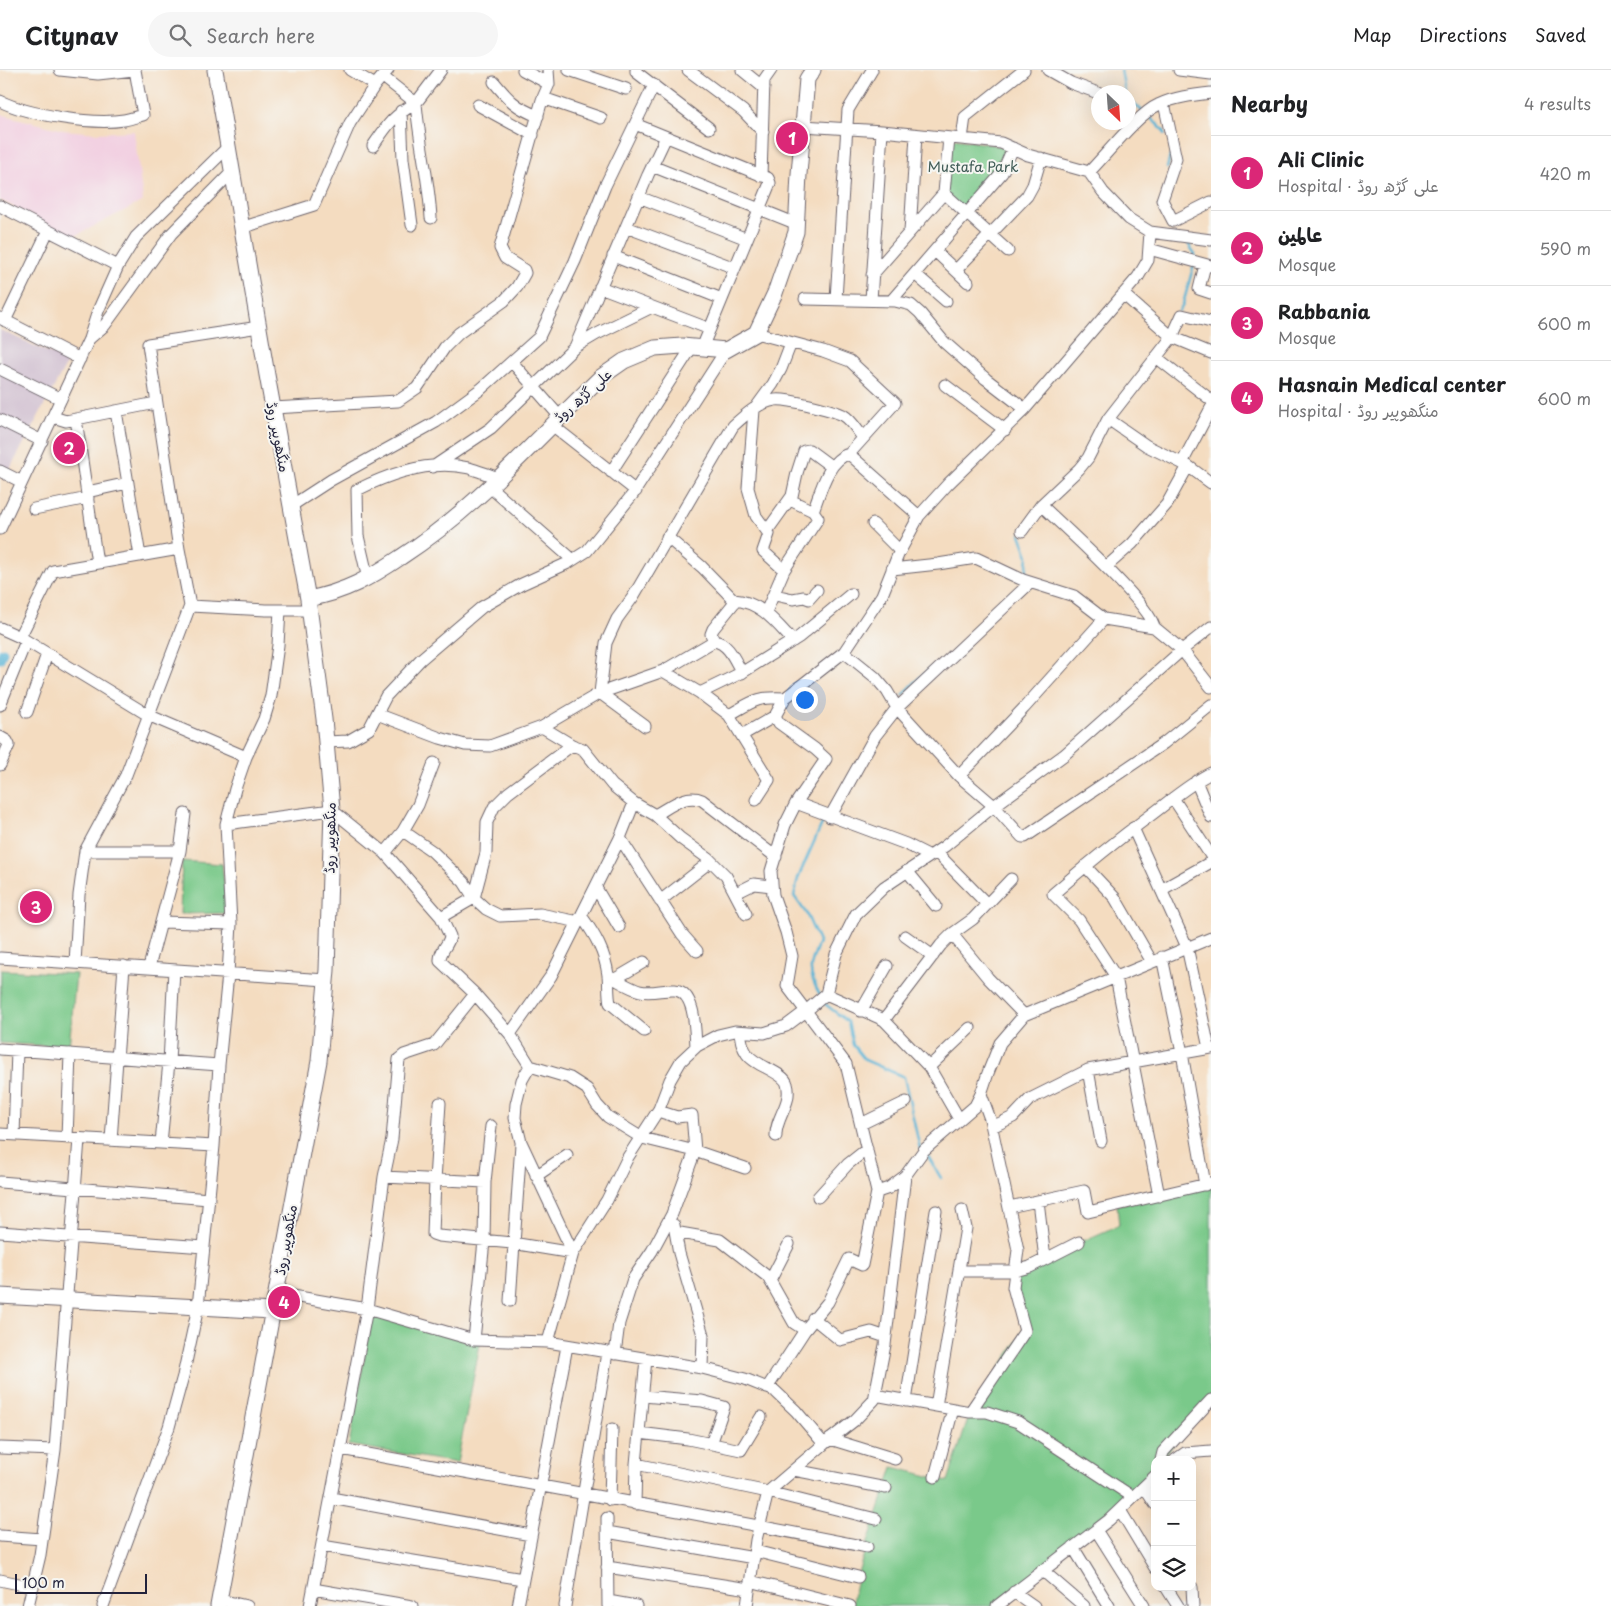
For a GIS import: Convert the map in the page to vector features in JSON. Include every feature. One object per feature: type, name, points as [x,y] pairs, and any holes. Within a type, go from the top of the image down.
[{"type":"main road","name":"منگھوپیر روڈ","points":[[215,70],[241,228],[309,605],[326,742],[332,810],[326,980],[319,1061],[219,1603]]},
{"type":"main road","points":[[726,350],[756,333],[775,293],[796,232],[807,79],[813,70]]},
{"type":"main road","name":"علی گڑھ روڈ","points":[[309,605],[368,579],[422,544],[494,483],[601,377],[624,361],[655,348],[682,346],[726,350]]},
{"type":"main road","points":[[0,1296],[273,1311]]},
{"type":"street","points":[[0,101],[13,108],[44,115],[85,120],[123,121],[142,115],[135,70],[98,74],[60,70]]},
{"type":"street","points":[[350,70],[382,77],[416,103],[417,124],[430,193],[431,218]]},
{"type":"street","points":[[374,146],[388,123],[401,111],[416,103],[441,70]]},
{"type":"street","points":[[523,70],[549,84]]},
{"type":"street","points":[[273,408],[398,401],[417,388],[445,347],[459,333],[504,301],[517,287],[525,273],[524,270],[505,258],[500,248],[543,98],[549,84],[548,70]]},
{"type":"street","points":[[569,70],[626,89]]},
{"type":"street","points":[[636,70],[636,72],[709,128]]},
{"type":"street","points":[[688,70],[743,111],[763,132]]},
{"type":"street","points":[[742,70],[764,88]]},
{"type":"street","points":[[761,176],[764,80],[771,70]]},
{"type":"street","points":[[836,299],[848,110],[872,70]]},
{"type":"street","points":[[962,139],[965,117],[1024,70]]},
{"type":"street","points":[[1048,70],[1071,83],[1091,91]]},
{"type":"street","points":[[1179,70],[1211,74]]},
{"type":"street","points":[[241,228],[314,205],[350,122],[382,77]]},
{"type":"street","points":[[494,82],[516,106],[538,116]]},
{"type":"street","points":[[291,506],[346,472],[436,422],[481,389],[539,337],[575,261],[605,186],[654,85]]},
{"type":"street","points":[[1089,172],[1150,110],[1184,96],[1211,93]]},
{"type":"street","points":[[543,98],[601,118]]},
{"type":"street","points":[[1164,103],[1176,159],[1162,200],[1173,222],[1211,202]]},
{"type":"street","points":[[478,105],[533,135]]},
{"type":"street","points":[[401,111],[403,159],[412,225]]},
{"type":"street","points":[[611,472],[710,329],[770,183],[768,178],[635,124]]},
{"type":"street","points":[[803,126],[882,131],[1001,143],[1041,158],[1089,172],[1103,192],[1129,219],[1150,232],[1211,240]]},
{"type":"street","points":[[871,300],[882,131]]},
{"type":"street","points":[[910,232],[916,135]]},
{"type":"street","points":[[575,347],[638,197],[666,137]]},
{"type":"street","points":[[872,275],[944,193],[949,138]]},
{"type":"street","points":[[0,526],[80,359],[118,266],[136,237],[228,147]]},
{"type":"street","points":[[891,301],[1002,173],[1013,148]]},
{"type":"street","points":[[956,270],[1027,196],[1034,185],[1041,158]]},
{"type":"street","points":[[652,166],[796,224]]},
{"type":"street","points":[[89,339],[105,325],[171,234],[233,171]]},
{"type":"street","points":[[944,193],[1008,251]]},
{"type":"street","points":[[638,197],[747,238]]},
{"type":"street","points":[[0,206],[118,266]]},
{"type":"street","points":[[626,227],[735,268]]},
{"type":"street","points":[[48,231],[2,319],[80,359]]},
{"type":"street","points":[[742,735],[775,716],[785,698],[844,652],[882,596],[900,551],[919,516],[948,484],[1025,409],[1138,277],[1148,260],[1150,232]]},
{"type":"street","points":[[1149,249],[1205,265],[1199,289],[1211,294]]},
{"type":"street","points":[[935,251],[968,282]]},
{"type":"street","points":[[613,256],[722,299]]},
{"type":"street","points":[[915,274],[946,301]]},
{"type":"street","points":[[600,287],[710,329]]},
{"type":"street","points":[[1123,294],[1170,334],[1211,353]]},
{"type":"street","points":[[805,298],[891,301],[911,305],[944,342],[986,379],[1025,409]]},
{"type":"street","points":[[433,467],[491,428],[575,347],[652,307]]},
{"type":"street","points":[[1022,531],[1041,504],[1084,464],[1108,419],[1156,357],[1182,315],[1211,322]]},
{"type":"street","points":[[76,963],[79,895],[85,851],[126,775],[190,606],[179,549],[148,344],[259,327]]},
{"type":"street","points":[[756,333],[823,351],[850,361],[895,403],[848,454],[842,455],[832,467],[824,480],[813,512]]},
{"type":"street","points":[[784,570],[763,551],[769,536],[756,516],[748,488],[754,410],[773,384],[791,342]]},
{"type":"street","points":[[326,742],[348,741],[369,730],[386,696],[421,659],[482,607],[522,584],[588,551],[636,490],[726,350]]},
{"type":"street","points":[[1156,357],[1211,400]]},
{"type":"street","points":[[512,362],[534,388],[556,421],[611,472],[636,490]]},
{"type":"street","points":[[0,369],[61,399]]},
{"type":"street","points":[[945,384],[1005,430]]},
{"type":"street","points":[[600,693],[602,663],[610,632],[633,597],[733,426],[754,410],[775,400],[790,401],[842,415],[853,424],[863,438]]},
{"type":"street","points":[[53,417],[66,421],[156,404]]},
{"type":"street","points":[[1106,567],[1132,544],[1168,504],[1211,408]]},
{"type":"street","points":[[116,411],[140,556]]},
{"type":"street","points":[[76,419],[97,563]]},
{"type":"street","points":[[1108,419],[1147,446],[1185,465],[1211,483]]},
{"type":"street","points":[[0,420],[42,441]]},
{"type":"street","points":[[767,531],[790,500],[804,451],[809,450],[832,467]]},
{"type":"street","points":[[848,454],[919,516]]},
{"type":"street","points":[[357,490],[380,478],[405,470],[441,466],[468,468],[494,483],[573,560]]},
{"type":"street","points":[[0,471],[22,482]]},
{"type":"street","points":[[346,472],[357,490],[358,536],[368,579]]},
{"type":"street","points":[[34,509],[128,483]]},
{"type":"street","points":[[766,612],[775,595],[784,570],[818,518],[813,512],[790,500]]},
{"type":"street","points":[[1041,504],[1106,567],[1151,616],[1154,627]]},
{"type":"street","points":[[873,524],[900,551]]},
{"type":"street","points":[[667,537],[702,567],[734,600],[741,601],[766,612],[793,641]]},
{"type":"street","points":[[0,706],[23,639],[53,571],[179,549]]},
{"type":"street","points":[[892,569],[976,558],[1027,582],[1074,596],[1104,618],[1154,627],[1182,650],[1211,687]]},
{"type":"street","points":[[827,815],[874,736],[895,705],[1027,582]]},
{"type":"street","points":[[775,595],[793,599],[804,597],[809,599],[818,590]]},
{"type":"street","points":[[700,693],[742,673],[793,641],[851,594]]},
{"type":"street","points":[[734,600],[734,603],[711,634],[714,641],[723,644],[742,673]]},
{"type":"street","points":[[190,606],[280,610],[309,605]]},
{"type":"street","points":[[103,1606],[170,1427],[198,1307],[214,1146],[231,924],[226,824],[246,757],[264,719],[271,696],[278,645],[280,610]]},
{"type":"street","points":[[959,776],[1024,708],[1104,618]]},
{"type":"street","points":[[548,1342],[573,1253],[607,1200],[628,1157],[658,1111],[670,1080],[681,1060],[696,1047],[718,1035],[740,1032],[764,1033],[786,1026],[806,1011],[822,997],[836,954],[856,914],[884,887],[933,854],[994,806],[1064,755],[1182,650],[1211,627]]},
{"type":"street","points":[[0,628],[23,639],[148,715],[246,757]]},
{"type":"street","points":[[377,714],[440,738],[472,745],[490,746],[542,727],[600,693],[663,671],[714,641]]},
{"type":"street","points":[[844,652],[875,677],[887,690],[895,705],[959,776],[994,806],[1020,836],[1024,838],[1164,743],[1211,705]]},
{"type":"street","points":[[27,712],[47,654]]},
{"type":"street","points":[[663,671],[700,693],[729,715],[769,780],[756,800]]},
{"type":"street","points":[[600,693],[644,726]]},
{"type":"street","points":[[729,715],[760,698],[767,696],[785,698]]},
{"type":"street","points":[[767,1388],[804,1330],[828,1302],[849,1259],[862,1265],[878,1192],[846,1064],[787,986],[792,956],[773,895],[771,870],[785,825],[796,803],[826,760],[815,748],[779,723],[775,716]]},
{"type":"street","points":[[542,727],[572,746],[583,749],[612,785],[634,803],[655,814],[680,838],[711,861],[726,876],[746,914]]},
{"type":"street","points":[[0,737],[7,741],[9,745],[0,765]]},
{"type":"street","points":[[441,917],[474,898],[486,853],[487,822],[494,807],[508,793],[572,746]]},
{"type":"street","points":[[386,853],[403,831],[418,806],[434,763]]},
{"type":"street","points":[[1159,1196],[1116,977],[1079,920],[1053,894],[1133,828],[1196,781],[1211,773]]},
{"type":"street","points":[[1196,781],[1211,818]]},
{"type":"street","points":[[655,814],[681,800],[695,797],[702,800],[776,857]]},
{"type":"street","points":[[1173,798],[1211,856]]},
{"type":"street","points":[[510,1034],[551,976],[620,838],[634,803]]},
{"type":"street","points":[[796,803],[933,854],[986,904]]},
{"type":"street","points":[[226,824],[332,810],[386,853],[441,917],[450,939],[440,954],[440,961],[475,994],[510,1034],[530,1066],[570,1078],[587,1089],[597,1105],[608,1117],[642,1138],[695,1151],[745,1168]]},
{"type":"street","points":[[149,967],[180,850],[185,814]]},
{"type":"street","points":[[992,1127],[1013,1117],[1030,1099],[1088,1070],[1210,1048],[1187,947],[1133,828]]},
{"type":"street","points":[[403,831],[432,851],[464,882],[474,898],[486,909],[500,916],[540,914],[581,919],[593,933],[603,952],[612,978],[610,1003],[644,1031]]},
{"type":"street","points":[[620,838],[682,934],[697,951]]},
{"type":"street","points":[[85,851],[180,850]]},
{"type":"street","points":[[660,901],[711,861]]},
{"type":"street","points":[[1161,890],[1211,862]]},
{"type":"street","points":[[1009,1207],[1084,1191],[1088,1212],[1208,1184],[1182,1053],[1157,959],[1115,898],[1085,866]]},
{"type":"street","points":[[907,872],[936,906]]},
{"type":"street","points":[[884,1020],[952,934],[973,919],[1011,879]]},
{"type":"street","points":[[736,893],[754,884],[772,886]]},
{"type":"street","points":[[596,888],[619,928]]},
{"type":"street","points":[[161,922],[231,924]]},
{"type":"street","points":[[952,934],[988,978],[1024,1015]]},
{"type":"street","points":[[906,936],[933,956]]},
{"type":"street","points":[[878,1192],[889,1188],[905,1176],[922,1152],[974,1106],[981,1094],[1000,1043],[1024,1015],[1211,938]]},
{"type":"street","points":[[0,958],[326,980]]},
{"type":"street","points":[[612,978],[644,962]]},
{"type":"street","points":[[110,1140],[124,966]]},
{"type":"street","points":[[861,1011],[887,966]]},
{"type":"street","points":[[161,1143],[169,1062],[174,970]]},
{"type":"street","points":[[612,978],[638,990],[649,992],[674,990],[685,995],[692,1007],[696,1047]]},
{"type":"street","points":[[310,1606],[367,1309],[384,1177],[392,1139],[399,1059],[404,1054],[434,1044],[475,994]]},
{"type":"street","points":[[822,997],[884,1020],[930,1067],[959,1119]]},
{"type":"street","points":[[930,1067],[970,1028]]},
{"type":"street","points":[[740,1032],[744,1048],[751,1059],[778,1075],[787,1083],[789,1092],[787,1102],[778,1120],[776,1136]]},
{"type":"street","points":[[0,1049],[219,1065]]},
{"type":"street","points":[[14,1135],[17,1050]]},
{"type":"street","points":[[28,1606],[42,1539],[55,1450],[68,1300],[76,1187],[70,1054]]},
{"type":"street","points":[[530,1066],[522,1080],[516,1104],[515,1118],[521,1142],[573,1253]]},
{"type":"street","points":[[1088,1070],[1101,1141]]},
{"type":"street","points":[[970,1412],[1025,1330],[1012,1287],[1018,1250],[992,1127],[981,1094]]},
{"type":"street","points":[[860,1124],[906,1102]]},
{"type":"street","points":[[440,1103],[433,1234],[512,1243],[573,1253]]},
{"type":"street","points":[[565,1606],[583,1495],[619,1323],[634,1279],[672,1214],[695,1151],[692,1115],[677,1117],[658,1111]]},
{"type":"street","points":[[474,1340],[484,1241],[485,1182],[491,1126]]},
{"type":"street","points":[[0,1134],[214,1146]]},
{"type":"street","points":[[510,1301],[512,1243],[521,1142]]},
{"type":"street","points":[[818,1196],[848,1164],[867,1149]]},
{"type":"street","points":[[536,1176],[568,1155]]},
{"type":"street","points":[[747,1606],[754,1554],[768,1492],[855,1420],[874,1400],[886,1337],[905,1176]]},
{"type":"street","points":[[384,1177],[485,1182]]},
{"type":"street","points":[[0,1182],[209,1199]]},
{"type":"street","points":[[1038,1201],[1046,1259]]},
{"type":"street","points":[[936,1406],[966,1228],[962,1210]]},
{"type":"street","points":[[906,1401],[936,1211]]},
{"type":"street","points":[[672,1214],[678,1253],[703,1335],[702,1368]]},
{"type":"street","points":[[0,1232],[204,1247]]},
{"type":"street","points":[[680,1233],[720,1240],[768,1277],[794,1323],[804,1330]]},
{"type":"street","points":[[959,1271],[1015,1271],[1030,1268],[1079,1242]]},
{"type":"street","points":[[770,1281],[789,1244]]},
{"type":"street","points":[[276,1294],[367,1309],[474,1340],[548,1342],[702,1368],[745,1379],[775,1391],[827,1442],[895,1459]]},
{"type":"street","points":[[813,1318],[840,1340],[871,1332],[886,1337]]},
{"type":"street","points":[[518,1606],[567,1346]]},
{"type":"street","points":[[635,1504],[636,1464],[646,1358]]},
{"type":"street","points":[[875,1395],[970,1412],[986,1412],[1018,1422],[1133,1497]]},
{"type":"street","points":[[643,1396],[702,1401],[724,1407],[711,1444]]},
{"type":"street","points":[[1162,1456],[1162,1452],[1211,1400]]},
{"type":"street","points":[[935,1478],[953,1409]]},
{"type":"street","points":[[639,1433],[681,1438],[741,1450],[761,1417]]},
{"type":"street","points":[[610,1500],[612,1429]]},
{"type":"street","points":[[0,1448],[55,1450]]},
{"type":"street","points":[[341,1449],[867,1547]]},
{"type":"street","points":[[1182,1456],[1186,1453],[1211,1451]]},
{"type":"street","points":[[636,1464],[768,1492],[876,1518]]},
{"type":"street","points":[[794,1470],[886,1488]]},
{"type":"street","points":[[997,1606],[1096,1530],[1151,1480]]},
{"type":"street","points":[[1144,1487],[1153,1501]]},
{"type":"street","points":[[331,1498],[531,1535]]},
{"type":"street","points":[[1120,1510],[1151,1561]]},
{"type":"street","points":[[607,1518],[608,1604],[636,1606]]},
{"type":"street","points":[[1096,1530],[1144,1606]]},
{"type":"street","points":[[607,1532],[754,1554],[858,1577]]},
{"type":"street","points":[[0,1536],[42,1539]]},
{"type":"street","points":[[322,1546],[523,1579]]},
{"type":"street","points":[[1073,1547],[1109,1606]]},
{"type":"street","points":[[608,1567],[750,1585],[850,1606]]},
{"type":"street","points":[[1042,1570],[1084,1606]]},
{"type":"street","points":[[0,1580],[33,1587]]},
{"type":"street","points":[[313,1589],[412,1606]]},
{"type":"street","points":[[1169,1591],[1178,1606]]},
{"type":"street","points":[[1192,1591],[1193,1606]]},
{"type":"street","points":[[1014,1592],[1034,1606]]},
{"type":"street","points":[[219,1603],[247,1606]]},
{"type":"shaded area","points":[[0,114],[63,130],[97,133],[134,131],[143,201],[73,237],[0,200]]},
{"type":"shaded area","points":[[0,330],[68,361],[9,471],[0,467]]},
{"type":"green space","name":"Mustafa Park","points":[[949,138],[1013,148],[968,214],[944,193]]},
{"type":"green space","points":[[182,861],[222,864],[227,913],[180,914]]},
{"type":"green space","points":[[1,970],[76,974],[69,1047],[0,1043]]},
{"type":"green space","points":[[1211,1183],[1211,1399],[1164,1456],[1151,1456],[1151,1479],[996,1606],[851,1606],[859,1569],[893,1467],[948,1481],[970,1413],[1024,1331],[1015,1271],[1119,1225],[1117,1205]]},
{"type":"green space","points":[[372,1314],[481,1339],[457,1463],[349,1445]]},
{"type":"waterway","points":[[1121,70],[1124,85]]},
{"type":"waterway","points":[[1136,105],[1142,111]]},
{"type":"waterway","points":[[1149,116],[1165,134]]},
{"type":"waterway","points":[[1167,168],[1170,156]]},
{"type":"waterway","points":[[1187,242],[1195,254],[1195,259]]},
{"type":"waterway","points":[[1179,311],[1183,304],[1194,264]]},
{"type":"waterway","points":[[1020,534],[1028,556],[1026,577]]},
{"type":"waterway","points":[[0,659],[3,652]]},
{"type":"waterway","points":[[903,695],[931,668]]},
{"type":"waterway","points":[[820,995],[811,974],[811,963],[819,942],[806,913],[794,896],[798,878],[825,817]]},
{"type":"waterway","points":[[823,1000],[825,1004],[848,1022],[853,1045],[865,1060],[904,1077],[920,1149]]},
{"type":"waterway","points":[[926,1154],[941,1178]]},
{"type":"place","name":"Ali Clinic","points":[[792,138]]},
{"type":"place","name":"عالمین","points":[[69,448]]},
{"type":"place","name":"Rabbania","points":[[36,907]]},
{"type":"place","name":"Hasnain Medical center","points":[[284,1302]]}]
